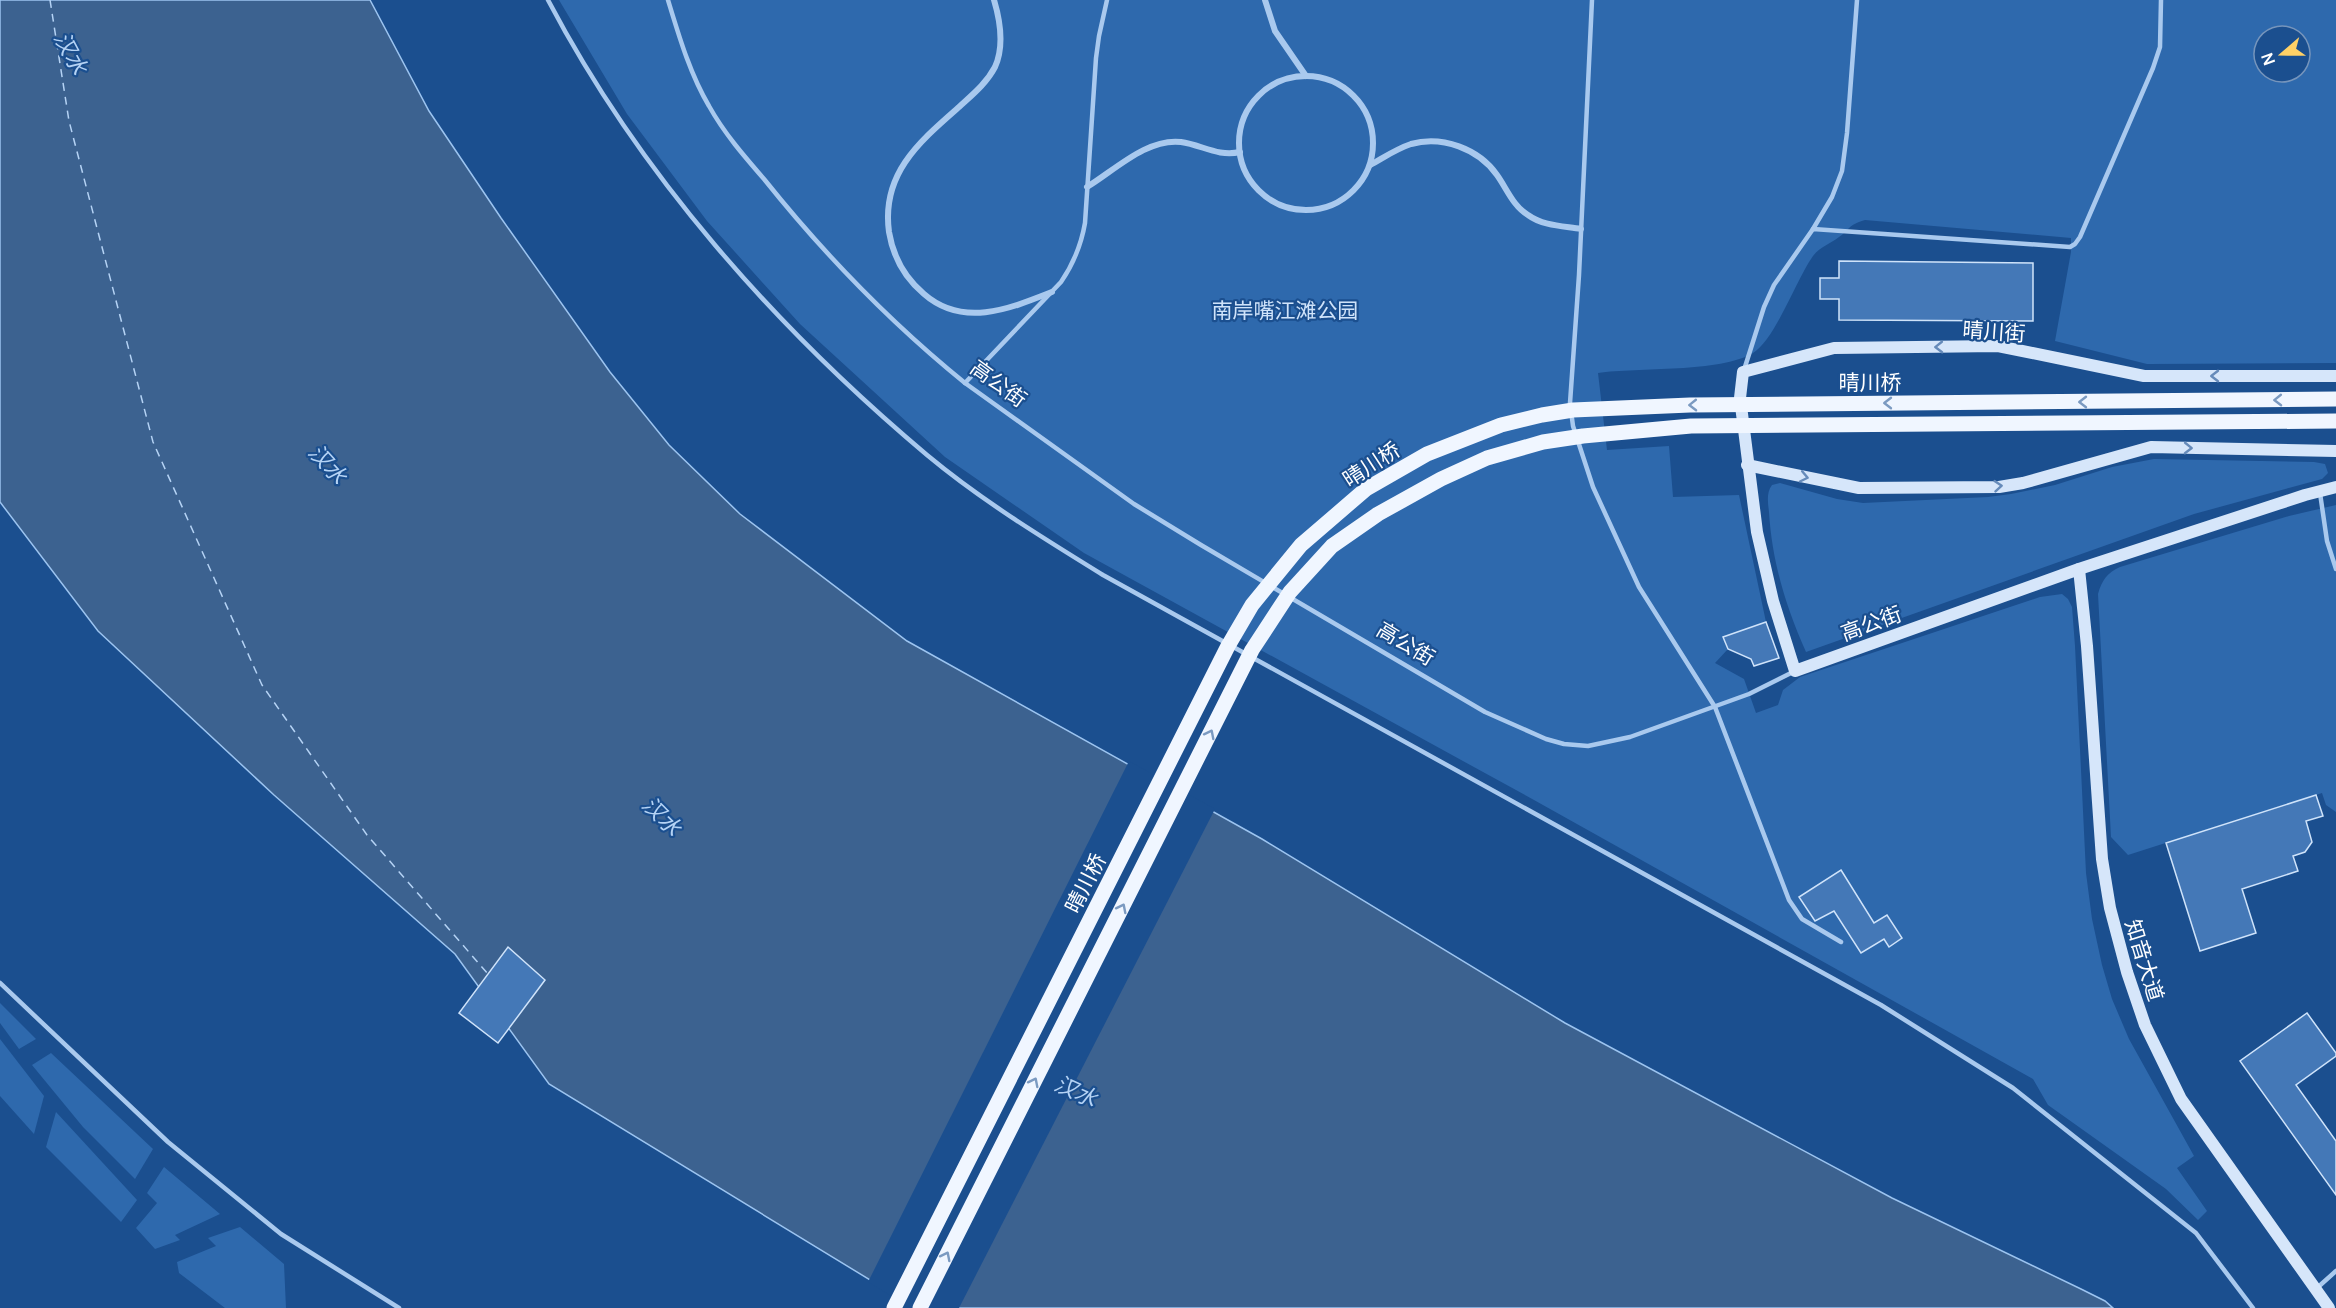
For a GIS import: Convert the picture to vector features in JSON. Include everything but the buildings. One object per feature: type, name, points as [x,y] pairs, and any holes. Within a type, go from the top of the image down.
[{"type":"main road","name":"晴川桥","points":[[894,1308],[1228,646],[1252,605],[1301,544],[1366,489],[1427,454],[1502,425],[1573,410],[1690,405],[2336,399]]},
{"type":"main road","name":"晴川桥","points":[[920,1308],[1252,650],[1290,592],[1310,569],[1332,546],[1378,514],[1441,478],[1487,458],[1543,442],[1595,435],[1691,426],[2336,422]]},
{"type":"street","points":[[994,0],[1000,30],[996,64],[978,90],[925,137],[898,173],[889,200],[890,237],[902,269],[914,285],[938,304],[953,311],[975,314],[992,312],[1052,292]]},
{"type":"street","points":[[1264,0],[1275,31],[1306,76]]},
{"type":"street","points":[[1306,76],[1319,77],[1343,86],[1361,104],[1371,127],[1373,140],[1370,165],[1363,179],[1343,200],[1329,206],[1300,210],[1285,207],[1260,192],[1244,167],[1240,152],[1240,133],[1245,115],[1260,94],[1281,80],[1306,76]]},
{"type":"street","points":[[1088,187],[1154,145],[1182,142],[1217,153],[1240,152]]},
{"type":"street","points":[[1370,165],[1413,144],[1426,142],[1459,146],[1476,154],[1490,165],[1512,200],[1526,215],[1540,222],[1581,229]]},
{"type":"street","name":"晴川街","points":[[1743,372],[1834,348],[1998,346],[2144,376],[2336,376]]},
{"type":"street","points":[[1743,372],[1740,398],[1747,465],[1764,566],[1795,671]]},
{"type":"street","points":[[1747,465],[1859,488],[1999,487],[2023,483],[2151,447],[2336,451]]},
{"type":"street","name":"高公街","points":[[1795,671],[2079,568],[2336,487]]},
{"type":"street","name":"知音大道","points":[[2079,568],[2087,646],[2102,860],[2110,908],[2127,972],[2145,1025],[2181,1098],[2329,1308]]},
{"type":"lane","points":[[548,0],[582,62],[622,124],[700,226],[794,331],[850,386],[928,456],[1004,512],[1104,575],[1881,1005],[2013,1088],[2196,1233],[2253,1308]]},
{"type":"lane","name":"高公街","points":[[668,0],[707,104],[729,136],[791,213],[854,282],[939,362],[965,383],[1134,504],[1485,712],[1518,728],[1564,744],[1588,746],[1630,737],[1715,707],[1795,671]]},
{"type":"lane","points":[[965,383],[1052,292],[1073,264],[1082,240],[1099,36],[1107,0]]},
{"type":"lane","points":[[1592,0],[1570,403],[1582,461],[1639,587],[1715,707],[1789,900],[1802,919],[1841,942]]},
{"type":"lane","points":[[1743,372],[1764,307],[1774,285],[1813,229],[1832,196],[1842,171],[1857,0]]},
{"type":"lane","points":[[1813,229],[2070,246],[2075,244],[2153,68],[2160,47],[2161,0]]},
{"type":"lane","points":[[2319,491],[2327,541],[2336,569]]},
{"type":"lane","points":[[0,983],[156,1132],[281,1234],[399,1308]]},
{"type":"lane","points":[[2316,1289],[2336,1271]]},
{"type":"green space","name":"南岸嘴江滩公园","points":[[559,0],[2336,0],[2336,363],[2147,364],[2055,341],[2071,252],[2071,238],[1865,220],[1852,226],[1813,256],[1769,336],[1753,353],[1739,359],[1700,367],[1598,373],[1607,450],[1669,446],[1673,497],[1739,495],[1766,622],[1724,637],[1728,649],[1715,663],[1744,679],[1756,713],[1778,705],[1783,690],[1800,677],[2040,597],[2062,594],[2068,599],[2072,607],[2075,646],[2086,873],[2092,919],[2102,965],[2112,999],[2129,1039],[2194,1156],[2177,1168],[2207,1211],[2198,1220],[2166,1189],[2048,1105],[2033,1079],[1534,800],[1084,553],[945,457],[800,324],[707,221],[627,114]]},
{"type":"green space","points":[[2154,459],[2314,462],[2325,464],[2328,473],[2322,479],[2194,514],[1806,652],[1786,601],[1773,549],[1768,502],[1772,485],[1780,483],[1837,499],[1863,503],[1988,497],[2055,485],[2112,467]]},
{"type":"green space","points":[[2336,505],[2336,812],[2326,805],[2322,793],[2128,855],[2111,837],[2098,594],[2103,581],[2108,574],[2120,567],[2289,516]]},
{"type":"green space","points":[[0,1003],[36,1039],[19,1049],[0,1023]]},
{"type":"green space","points":[[0,1039],[44,1096],[34,1134],[0,1096]]},
{"type":"green space","points":[[51,1053],[153,1149],[135,1179],[83,1127],[32,1065]]},
{"type":"green space","points":[[56,1112],[137,1200],[121,1222],[46,1147]]},
{"type":"green space","points":[[164,1167],[220,1214],[175,1235],[180,1240],[155,1249],[136,1228],[157,1203],[147,1193]]},
{"type":"green space","points":[[240,1227],[284,1264],[286,1308],[225,1308],[179,1273],[177,1262],[216,1246],[208,1238]]},
{"type":"water","name":"汉水","points":[[0,0],[370,0],[429,111],[501,218],[610,372],[669,445],[740,514],[907,641],[1262,839],[1565,1023],[1892,1198],[2081,1289],[2105,1301],[2113,1308],[916,1308],[549,1084],[455,954],[274,795],[98,631],[0,502]]},
{"type":"pier","points":[[1129,761],[1215,809],[959,1308],[911,1308],[868,1282]]},
{"type":"ferry route","points":[[50,0],[69,121],[153,442],[262,685],[367,835],[488,974]]}]
